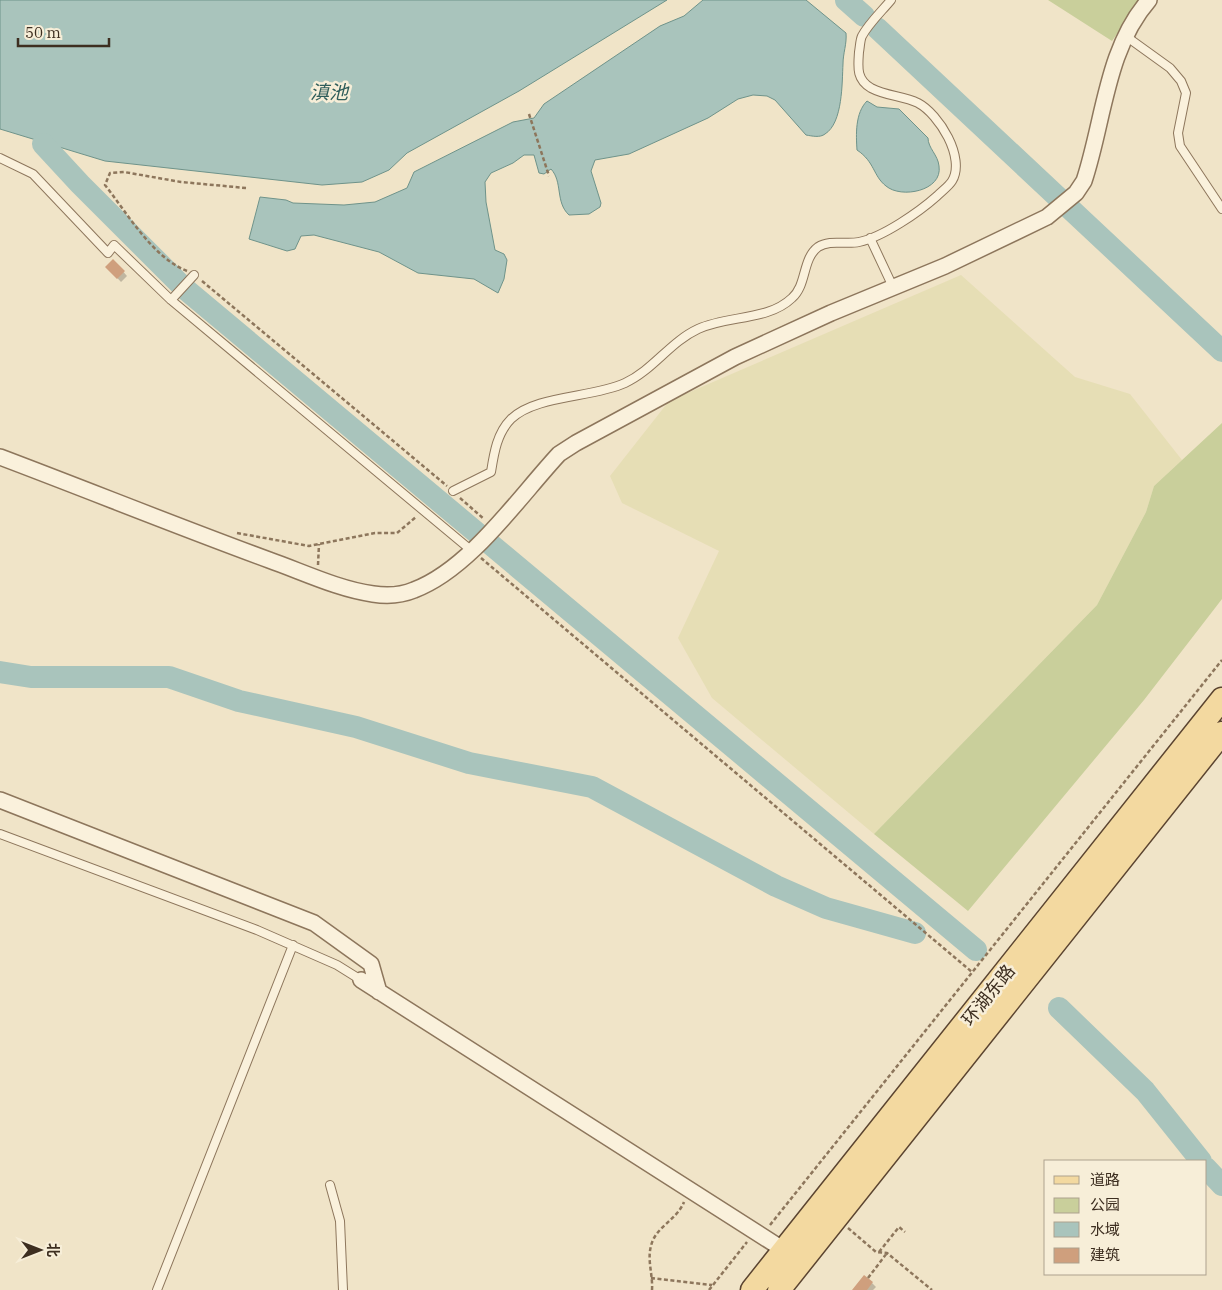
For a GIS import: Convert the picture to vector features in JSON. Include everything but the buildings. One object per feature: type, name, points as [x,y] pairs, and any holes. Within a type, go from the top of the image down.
[{"type":"main road","name":"环湖东路","points":[[752,1290],[1222,699]]},
{"type":"main road","name":"环湖东路","points":[[779,1290],[1222,733]]},
{"type":"street","points":[[0,456],[356,591],[375,595],[394,595],[413,591],[445,574],[475,548],[559,454],[576,443],[735,357],[831,312],[945,266],[1047,218],[1076,193],[1084,181],[1091,160],[1111,75],[1127,37],[1142,8],[1149,0]]},
{"type":"street","points":[[0,800],[314,923],[372,964],[379,992]]},
{"type":"street","points":[[361,980],[784,1250]]},
{"type":"lane","points":[[453,491],[491,472],[494,450],[501,433],[511,419],[523,410],[542,403],[618,386],[644,371],[682,337],[698,329],[712,323],[762,314],[779,307],[793,298],[802,283],[810,257],[818,247],[828,243],[859,242],[870,238],[904,219],[935,198],[952,182],[956,157],[942,127],[928,110],[903,97],[882,93],[870,87],[860,78],[857,69],[861,37],[891,0]]},
{"type":"lane","points":[[1127,37],[1170,68],[1181,81],[1186,93],[1178,133],[1180,146],[1222,209]]},
{"type":"lane","points":[[0,158],[33,174],[108,253],[114,245],[172,299],[424,511],[475,548]]},
{"type":"lane","points":[[870,238],[893,287]]},
{"type":"lane","points":[[172,299],[194,275]]},
{"type":"lane","points":[[0,834],[293,945],[337,965],[361,980]]},
{"type":"lane","points":[[157,1290],[293,945]]},
{"type":"lane","points":[[330,1185],[340,1221],[343,1290]]},
{"type":"path","points":[[529,114],[549,176]]},
{"type":"path","points":[[246,188],[181,182],[124,172],[110,173],[105,186],[152,244],[179,268],[194,275],[453,491],[493,528]]},
{"type":"path","points":[[230,531],[309,546],[375,534],[397,533],[424,511]]},
{"type":"path","points":[[314,576],[318,563],[319,544]]},
{"type":"path","points":[[475,548],[972,972]]},
{"type":"path","points":[[709,1290],[759,1233],[972,972],[1222,660]]},
{"type":"path","points":[[652,1290],[651,1245],[658,1232],[681,1208],[688,1188]]},
{"type":"path","points":[[835,1218],[879,1252],[887,1253],[932,1290]]},
{"type":"path","points":[[879,1252],[899,1228],[905,1232]]},
{"type":"path","points":[[868,1278],[887,1253]]},
{"type":"path","points":[[651,1278],[712,1286]]},
{"type":"shaded area","points":[[961,275],[1075,377],[1130,394],[1182,460],[1154,486],[1146,512],[1097,605],[874,834],[712,698],[678,638],[719,551],[622,503],[610,476],[669,401]]},
{"type":"green space","points":[[1048,0],[1141,0],[1112,41]]},
{"type":"green space","points":[[1222,423],[1222,599],[1144,700],[968,911],[874,834],[1097,605],[1146,512],[1154,486]]},
{"type":"water","name":"滇池","points":[[0,0],[667,0],[519,91],[407,153],[389,170],[362,182],[322,185],[105,161],[0,129]]},
{"type":"water","points":[[703,0],[806,0],[846,33],[840,102],[831,129],[821,136],[806,135],[775,100],[767,96],[753,95],[738,99],[708,118],[629,154],[595,160],[591,171],[601,203],[600,207],[589,214],[569,215],[562,204],[555,174],[551,169],[544,174],[539,173],[534,155],[524,155],[513,163],[491,173],[485,182],[486,202],[495,250],[504,254],[507,260],[504,279],[498,293],[474,279],[418,273],[379,252],[314,235],[301,236],[295,249],[287,251],[249,239],[260,197],[286,200],[293,203],[344,205],[375,202],[407,188],[414,172],[513,122],[534,118],[544,104],[660,26],[684,16]]},
{"type":"water","points":[[867,101],[877,107],[899,109],[928,138],[939,166],[935,182],[920,190],[901,192],[893,190],[882,182],[871,164],[857,150],[858,118]]},
{"type":"waterway","points":[[846,0],[864,16]]},
{"type":"waterway","points":[[877,28],[1222,351]]},
{"type":"waterway","points":[[43,144],[80,184],[184,288],[976,950]]},
{"type":"waterway","points":[[0,672],[31,677],[169,677],[239,701],[356,727],[469,763],[592,787],[776,886],[826,908],[915,933]]},
{"type":"waterway","points":[[1059,1008],[1145,1091],[1200,1160]]},
{"type":"waterway","points":[[1207,1169],[1222,1185]]}]
